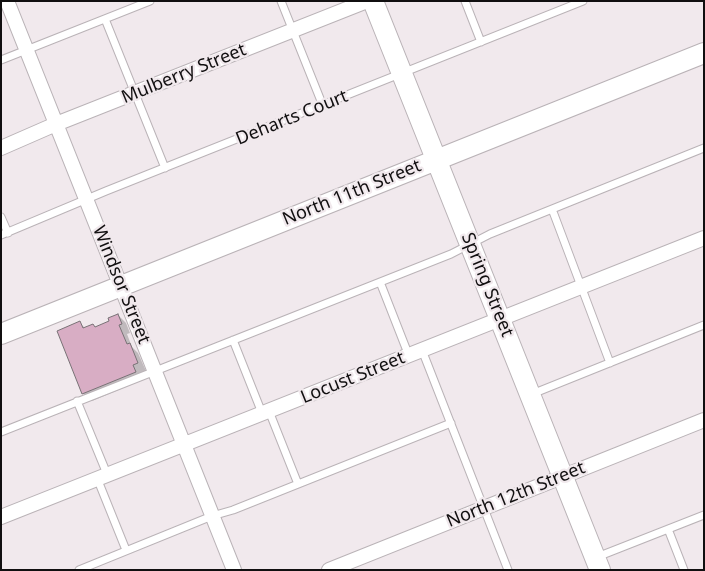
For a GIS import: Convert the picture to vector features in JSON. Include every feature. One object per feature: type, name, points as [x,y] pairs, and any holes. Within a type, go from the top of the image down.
[{"type":"street","name":"Mulberry Street","points":[[1,148],[56,124],[368,1]]},
{"type":"street","name":"Spring Street","points":[[372,1],[598,564]]},
{"type":"street","name":"Windsor Street","points":[[6,7],[56,124],[234,570]]},
{"type":"street","name":"North 11th Street","points":[[1,334],[704,53]]},
{"type":"street","name":"Locust Street","points":[[1,517],[704,238]]},
{"type":"street","name":"North 12th Street","points":[[329,570],[704,420]]},
{"type":"lane","points":[[1,60],[150,1]]},
{"type":"lane","points":[[281,1],[322,106]]},
{"type":"lane","points":[[464,1],[481,42]]},
{"type":"lane","name":"Deharts Court","points":[[5,234],[584,1]]},
{"type":"lane","points":[[105,19],[165,168]]},
{"type":"lane","points":[[1,432],[451,254],[490,234],[704,148]]},
{"type":"lane","points":[[552,209],[610,362]]},
{"type":"lane","points":[[1,216],[5,234]]},
{"type":"lane","points":[[380,282],[409,356]]},
{"type":"lane","points":[[531,394],[704,325]]},
{"type":"lane","points":[[233,340],[298,484]]},
{"type":"lane","points":[[422,350],[508,570]]},
{"type":"lane","points":[[77,401],[126,550]]},
{"type":"lane","points":[[79,570],[451,423]]},
{"type":"lane","points":[[598,564],[668,529],[704,515]]},
{"type":"lane","points":[[668,529],[684,570]]},
{"type":"building","points":[[118,314],[122,324],[119,325],[127,344],[130,343],[138,363],[133,365],[136,372],[82,394],[57,331],[80,321],[83,328],[93,324],[95,327],[109,321],[108,318]]}]
